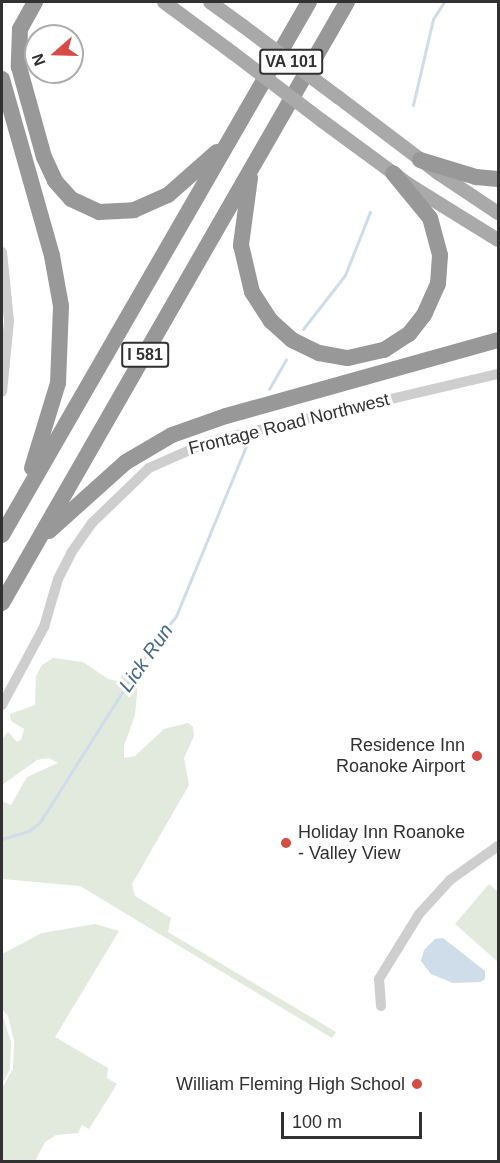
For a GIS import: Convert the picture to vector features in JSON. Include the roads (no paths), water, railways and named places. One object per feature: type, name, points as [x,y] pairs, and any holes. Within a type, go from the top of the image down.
[{"type":"highway","points":[[35,2],[20,29],[19,67],[50,171],[71,199],[110,213],[152,204],[186,181],[229,141]]},
{"type":"highway","name":"I 581","points":[[2,535],[309,2]]},
{"type":"highway","name":"I 581","points":[[2,603],[347,2]]},
{"type":"highway","points":[[336,22],[356,2]]},
{"type":"highway","points":[[2,79],[52,256],[61,306],[58,383],[22,498]]},
{"type":"highway","points":[[420,160],[476,177],[498,179]]},
{"type":"highway","points":[[253,166],[241,245],[252,292],[271,321],[292,340],[319,353],[348,358],[384,350],[409,334],[424,315],[438,284],[440,255],[430,218],[393,173]]},
{"type":"highway","points":[[36,544],[118,468],[172,435],[226,416],[498,340]]},
{"type":"main road","name":"VA 101","points":[[164,2],[393,173],[498,240]]},
{"type":"main road","name":"VA 101","points":[[210,2],[420,160],[498,213]]},
{"type":"street","points":[[2,252],[9,321],[2,392]]},
{"type":"street","name":"Frontage Road Northwest","points":[[2,705],[44,627],[58,579],[71,553],[92,523],[148,468],[212,441],[498,374]]},
{"type":"street","points":[[381,1006],[380,979],[419,914],[450,880],[498,846]]},
{"type":"water","points":[[443,938],[485,971],[485,979],[480,982],[453,983],[431,974],[421,961],[424,950],[435,939]]},
{"type":"waterway","name":"Lick Run","points":[[413,105],[433,19],[444,2]]},
{"type":"waterway","name":"Lick Run","points":[[303,329],[345,275],[370,212]]},
{"type":"waterway","name":"Lick Run","points":[[269,389],[286,359]]},
{"type":"waterway","name":"Lick Run","points":[[2,839],[29,831],[40,822],[147,653],[176,616],[247,444]]},
{"type":"place","name":"Residence Inn Roanoke Airport","points":[[477,756]]},
{"type":"place","name":"Holiday Inn Roanoke - Valley View","points":[[286,843]]},
{"type":"place","name":"William Fleming High School","points":[[417,1084]]}]
